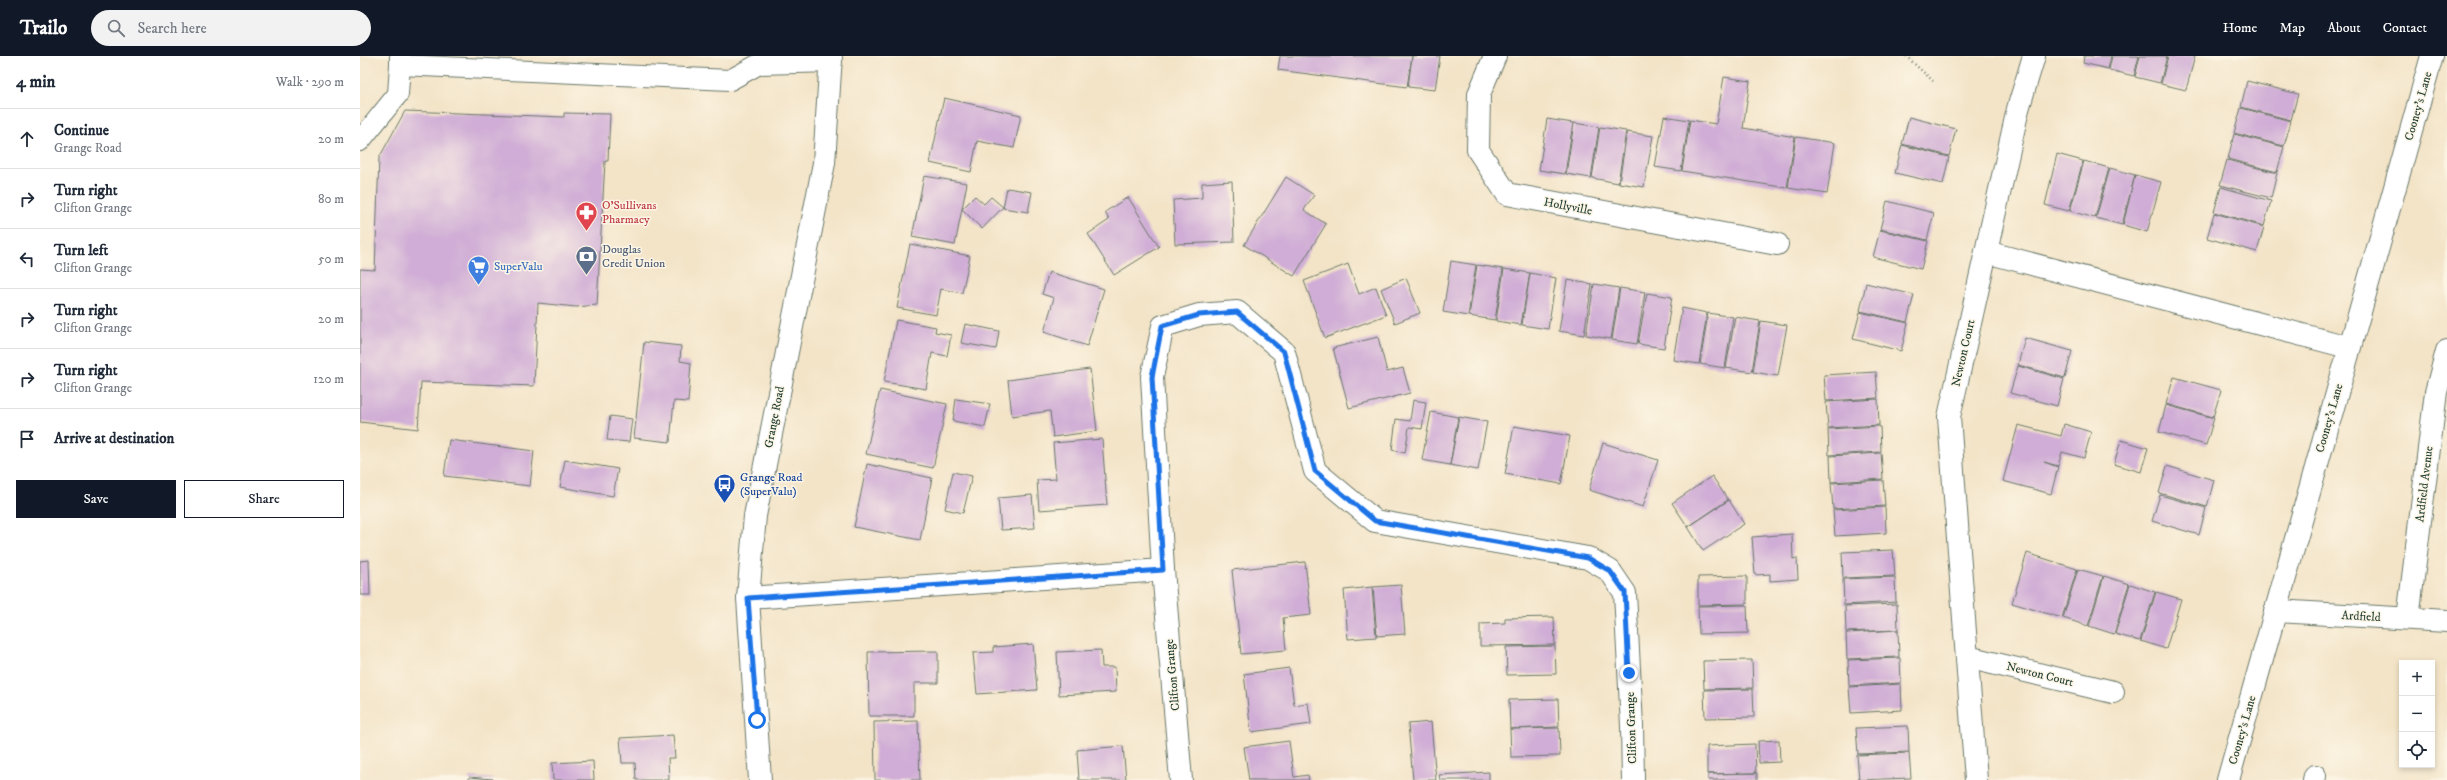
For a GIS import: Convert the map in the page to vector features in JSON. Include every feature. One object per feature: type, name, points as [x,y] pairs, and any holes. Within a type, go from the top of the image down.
[{"type":"street","name":"Hollyville","points":[[1495,56],[1479,94],[1478,150],[1507,194],[1777,244]]},
{"type":"street","name":"Newton Court","points":[[1976,780],[1949,417],[2018,109],[2034,56]]},
{"type":"street","name":"Cooney's Lane","points":[[2228,780],[2348,347],[2432,56]]},
{"type":"street","name":"Grange Road","points":[[760,780],[748,598],[755,516],[824,163],[832,59]]},
{"type":"street","points":[[1986,252],[2348,347]]},
{"type":"street","name":"Clifton Grange","points":[[1181,780],[1163,570],[1152,377],[1162,326],[1199,315],[1237,312],[1284,352],[1315,471],[1375,521],[1588,558],[1610,571],[1625,592],[1632,726],[1633,780]]},
{"type":"street","name":"Ardfield Avenue","points":[[2408,618],[2436,392],[2447,351]]},
{"type":"street","points":[[748,598],[1163,570]]},
{"type":"street","name":"Ardfield","points":[[2275,611],[2447,621]]},
{"type":"street","name":"Newton Court","points":[[1967,657],[2113,692]]},
{"type":"lane","points":[[360,141],[398,94],[400,60],[730,80],[756,60],[832,59]]},
{"type":"path","points":[[1906,56],[1933,81]]},
{"type":"building","points":[[1280,56],[1412,56],[1407,87],[1278,70]]},
{"type":"building","points":[[1412,56],[1440,56],[1435,90],[1408,87]]},
{"type":"building","points":[[2084,56],[2111,56],[2108,69],[2083,63]]},
{"type":"building","points":[[2112,56],[2139,56],[2134,76],[2109,70]]},
{"type":"building","points":[[2140,56],[2167,56],[2160,83],[2135,77]]},
{"type":"building","points":[[2168,56],[2195,56],[2186,90],[2161,84]]},
{"type":"building","points":[[1724,77],[1750,81],[1743,128],[1795,137],[1787,188],[1682,171],[1690,120],[1716,124]]},
{"type":"building","points":[[2247,81],[2298,94],[2291,120],[2241,107]]},
{"type":"building","points":[[944,98],[1021,115],[1014,148],[977,141],[971,172],[930,163]]},
{"type":"building","points":[[2241,108],[2291,121],[2284,146],[2234,133]]},
{"type":"building","name":"SuperValu","points":[[405,111],[564,117],[564,113],[610,114],[608,161],[605,161],[597,305],[576,307],[538,303],[534,386],[421,382],[418,429],[360,422],[360,269],[375,270],[379,158]]},
{"type":"building","points":[[1664,116],[1689,120],[1681,171],[1655,167]]},
{"type":"building","points":[[1909,117],[1956,129],[1949,156],[1902,144]]},
{"type":"building","points":[[1547,119],[1573,123],[1565,174],[1539,170]]},
{"type":"building","points":[[1574,123],[1599,127],[1591,178],[1566,174]]},
{"type":"building","points":[[1600,127],[1626,131],[1618,183],[1592,178]]},
{"type":"building","points":[[1627,132],[1653,136],[1644,187],[1619,183]]},
{"type":"building","points":[[2234,134],[2284,147],[2277,172],[2228,159]]},
{"type":"building","points":[[1796,137],[1835,143],[1827,194],[1788,188]]},
{"type":"building","points":[[1902,145],[1949,157],[1943,184],[1895,173]]},
{"type":"building","points":[[2057,154],[2083,161],[2069,211],[2045,205]]},
{"type":"building","points":[[2227,160],[2277,173],[2271,198],[2220,185]]},
{"type":"building","points":[[2084,161],[2109,168],[2095,218],[2070,211]]},
{"type":"building","points":[[2110,168],[2135,175],[2122,225],[2096,218]]},
{"type":"building","points":[[2135,175],[2161,182],[2147,232],[2123,225]]},
{"type":"building","points":[[924,176],[967,183],[955,245],[912,237]]},
{"type":"building","points":[[1286,177],[1314,195],[1304,210],[1326,224],[1294,276],[1244,245]]},
{"type":"building","points":[[1232,181],[1234,242],[1175,244],[1173,200],[1202,198],[1202,183]]},
{"type":"building","points":[[2221,187],[2271,201],[2264,226],[2214,212]]},
{"type":"building","points":[[1007,188],[1032,192],[1028,212],[1003,208]]},
{"type":"building","points":[[975,196],[984,204],[991,197],[1003,207],[982,229],[962,209]]},
{"type":"building","points":[[1128,197],[1159,247],[1114,275],[1088,234],[1109,220],[1105,212]]},
{"type":"building","points":[[1887,201],[1934,213],[1927,240],[1880,229]]},
{"type":"building","points":[[2214,213],[2264,227],[2257,252],[2207,238]]},
{"type":"building","points":[[1880,230],[1928,241],[1921,269],[1873,257]]},
{"type":"building","points":[[910,244],[970,256],[962,293],[941,289],[936,315],[897,308]]},
{"type":"building","points":[[1451,261],[1476,265],[1468,316],[1443,312]]},
{"type":"building","points":[[1348,264],[1359,294],[1376,287],[1386,315],[1325,338],[1304,281]]},
{"type":"building","points":[[1477,265],[1503,269],[1495,320],[1469,316]]},
{"type":"building","points":[[1504,269],[1530,273],[1521,325],[1496,321]]},
{"type":"building","points":[[1049,272],[1104,289],[1087,346],[1044,332],[1054,298],[1042,294]]},
{"type":"building","points":[[1530,273],[1556,278],[1548,329],[1522,325]]},
{"type":"building","points":[[1406,278],[1420,313],[1395,323],[1381,289]]},
{"type":"building","points":[[1567,280],[1592,284],[1584,335],[1559,331]]},
{"type":"building","points":[[1866,283],[1914,295],[1907,322],[1860,311]]},
{"type":"building","points":[[1594,284],[1619,288],[1611,339],[1586,335]]},
{"type":"building","points":[[1620,288],[1645,292],[1637,344],[1612,340]]},
{"type":"building","points":[[1647,293],[1672,297],[1664,348],[1638,344]]},
{"type":"building","points":[[1682,308],[1707,313],[1699,364],[1673,360]]},
{"type":"building","points":[[1860,312],[1908,323],[1901,351],[1853,339]]},
{"type":"building","points":[[1708,313],[1733,317],[1725,368],[1700,364]]},
{"type":"building","points":[[1735,317],[1760,321],[1752,372],[1726,368]]},
{"type":"building","points":[[896,320],[936,327],[935,332],[951,335],[947,356],[932,353],[926,389],[884,382]]},
{"type":"building","points":[[1761,321],[1787,325],[1778,376],[1753,372]]},
{"type":"building","points":[[965,324],[999,331],[996,349],[961,343]]},
{"type":"building","points":[[1378,337],[1387,372],[1403,368],[1410,393],[1349,408],[1333,348]]},
{"type":"building","points":[[2025,338],[2072,351],[2065,378],[2018,365]]},
{"type":"building","points":[[644,342],[681,346],[680,361],[691,363],[688,402],[674,401],[670,442],[634,438]]},
{"type":"building","points":[[2018,366],[2064,379],[2057,406],[2010,393]]},
{"type":"building","points":[[1090,369],[1097,431],[1053,437],[1050,411],[1012,416],[1008,380]]},
{"type":"building","points":[[1876,372],[1878,398],[1826,401],[1824,375]]},
{"type":"building","points":[[2174,377],[2221,390],[2213,417],[2166,404]]},
{"type":"building","points":[[880,390],[947,404],[933,468],[866,454]]},
{"type":"building","points":[[956,399],[990,404],[985,427],[953,421]]},
{"type":"building","points":[[1878,399],[1879,425],[1828,428],[1826,402]]},
{"type":"building","points":[[1413,400],[1426,402],[1422,429],[1409,427],[1405,453],[1392,450],[1396,419],[1410,421]]},
{"type":"building","points":[[2166,405],[2214,418],[2206,445],[2159,432]]},
{"type":"building","points":[[1431,412],[1458,417],[1450,465],[1422,460]]},
{"type":"building","points":[[610,416],[632,419],[629,442],[607,440]]},
{"type":"building","points":[[1459,417],[1487,422],[1478,470],[1450,465]]},
{"type":"building","points":[[2064,424],[2091,432],[2084,458],[2062,452],[2058,466],[2044,462],[2058,467],[2051,494],[2003,481],[2018,425],[2061,436]]},
{"type":"building","points":[[1514,426],[1570,436],[1561,484],[1505,474]]},
{"type":"building","points":[[1880,426],[1881,452],[1829,455],[1828,429]]},
{"type":"building","points":[[1102,439],[1107,505],[1039,510],[1037,480],[1056,479],[1053,443]]},
{"type":"building","points":[[449,440],[534,451],[530,486],[444,476]]},
{"type":"building","points":[[2121,440],[2148,448],[2141,472],[2114,464]]},
{"type":"building","points":[[1603,443],[1658,460],[1643,507],[1589,490]]},
{"type":"building","points":[[1881,453],[1883,479],[1831,482],[1830,456]]},
{"type":"building","points":[[565,460],[618,469],[613,496],[560,487]]},
{"type":"building","points":[[867,464],[932,478],[920,540],[854,527]]},
{"type":"building","points":[[2167,466],[2214,480],[2207,507],[2159,493]]},
{"type":"building","points":[[953,472],[972,476],[963,513],[945,509]]},
{"type":"building","points":[[1712,476],[1728,500],[1688,527],[1672,503]]},
{"type":"building","points":[[1883,480],[1885,506],[1833,509],[1831,483]]},
{"type":"building","points":[[1032,495],[1035,528],[1001,530],[998,498]]},
{"type":"building","points":[[2160,495],[2206,508],[2199,535],[2152,521]]},
{"type":"building","points":[[1729,500],[1744,524],[1703,551],[1688,527]]},
{"type":"building","points":[[1885,507],[1886,533],[1835,536],[1833,510]]},
{"type":"building","points":[[1792,534],[1793,559],[1797,558],[1798,579],[1770,581],[1770,574],[1755,575],[1752,537]]},
{"type":"building","points":[[1893,550],[1895,576],[1843,578],[1842,552]]},
{"type":"building","points":[[2027,553],[2077,569],[2062,618],[2012,603]]},
{"type":"building","points":[[369,560],[370,595],[360,595],[360,561]]},
{"type":"building","points":[[1305,562],[1311,615],[1283,618],[1286,650],[1241,654],[1232,570]]},
{"type":"building","points":[[2078,569],[2103,576],[2088,626],[2063,618]]},
{"type":"building","points":[[1747,576],[1747,604],[1698,605],[1698,577]]},
{"type":"building","points":[[2104,576],[2129,584],[2114,634],[2089,626]]},
{"type":"building","points":[[1895,577],[1896,602],[1844,605],[1843,579]]},
{"type":"building","points":[[2130,584],[2155,592],[2140,641],[2115,634]]},
{"type":"building","points":[[1401,585],[1405,634],[1377,636],[1373,587]]},
{"type":"building","points":[[1372,587],[1376,637],[1348,639],[1344,590]]},
{"type":"building","points":[[2156,592],[2181,599],[2166,649],[2141,641]]},
{"type":"building","points":[[1897,604],[1898,630],[1846,632],[1845,606]]},
{"type":"building","points":[[1747,605],[1748,633],[1699,634],[1698,606]]},
{"type":"building","points":[[1554,617],[1555,645],[1480,646],[1480,624],[1505,623],[1505,618]]},
{"type":"building","points":[[1898,630],[1899,657],[1847,659],[1846,633]]},
{"type":"building","points":[[1033,644],[1037,690],[977,694],[973,653],[993,652],[993,647]]},
{"type":"building","points":[[1555,646],[1556,674],[1507,675],[1506,647]]},
{"type":"building","points":[[1101,650],[1102,667],[1115,667],[1116,692],[1059,695],[1057,652]]},
{"type":"building","points":[[938,651],[938,683],[914,683],[914,716],[869,716],[868,652]]},
{"type":"building","points":[[1900,658],[1901,683],[1849,686],[1848,660]]},
{"type":"building","points":[[1752,660],[1753,688],[1704,689],[1703,661]]},
{"type":"building","points":[[1289,668],[1294,705],[1308,703],[1311,724],[1251,732],[1244,674]]},
{"type":"building","points":[[1901,684],[1902,710],[1851,713],[1849,687]]},
{"type":"building","points":[[1753,689],[1754,717],[1705,718],[1704,690]]},
{"type":"building","points":[[1558,699],[1559,727],[1510,729],[1509,700]]},
{"type":"building","points":[[918,721],[920,780],[875,780],[874,722]]},
{"type":"building","points":[[1431,722],[1436,780],[1413,780],[1408,724]]},
{"type":"building","points":[[1908,726],[1909,752],[1858,754],[1856,728]]},
{"type":"building","points":[[1559,728],[1560,756],[1511,757],[1510,729]]},
{"type":"building","points":[[673,735],[675,758],[668,758],[669,780],[636,780],[635,763],[622,763],[620,738]]},
{"type":"building","points":[[1779,740],[1780,762],[1759,763],[1758,741]]},
{"type":"building","points":[[1289,741],[1294,777],[1308,775],[1309,780],[1249,780],[1244,747]]},
{"type":"building","points":[[1755,744],[1756,773],[1707,774],[1707,746]]},
{"type":"building","points":[[1123,746],[1126,780],[1079,780],[1077,750]]},
{"type":"building","points":[[1909,753],[1911,778],[1859,780],[1857,755]]},
{"type":"building","points":[[593,761],[594,780],[553,780],[552,763]]},
{"type":"building","points":[[1489,772],[1489,780],[1440,780],[1439,775]]},
{"type":"building","points":[[1757,773],[1757,780],[1708,780],[1708,774]]},
{"type":"building","points":[[469,777],[493,779],[493,780],[469,780]]},
{"type":"place","name":"O'Sullivans Pharmacy","points":[[587,232]]},
{"type":"place","name":"Douglas Credit Union","points":[[586,276]]},
{"type":"place","name":"SuperValu","points":[[479,286]]},
{"type":"place","name":"Grange Road (SuperValu)","points":[[725,504]]},
{"type":"route","points":[[757,720],[756,690],[748,598],[1163,570],[1152,377],[1162,326],[1199,315],[1237,312],[1284,352],[1315,471],[1375,521],[1588,558],[1606,568],[1610,571],[1625,592],[1629,673]]}]
